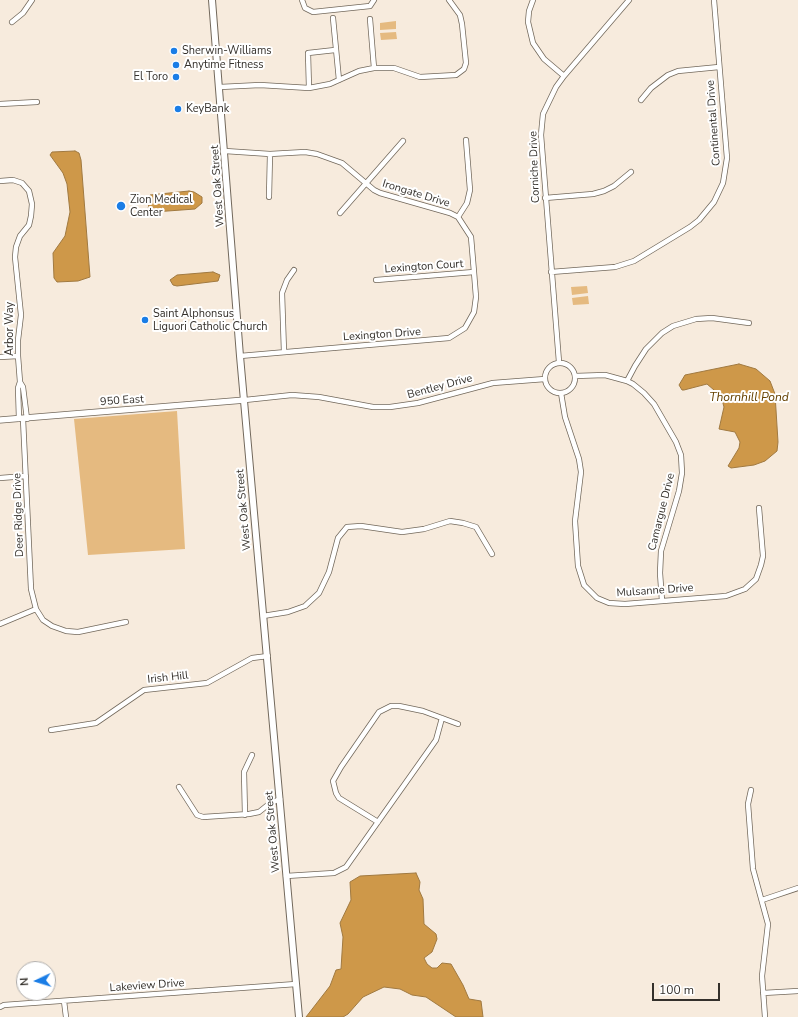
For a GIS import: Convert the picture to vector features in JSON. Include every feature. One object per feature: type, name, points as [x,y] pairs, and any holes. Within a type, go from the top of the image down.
[{"type":"main road","name":"West Oak Street","points":[[212,0],[240,356],[263,616],[268,656],[299,1017]]},
{"type":"street","points":[[12,22],[23,13],[32,0]]},
{"type":"street","points":[[302,0],[306,8],[313,12],[370,6],[373,2]]},
{"type":"street","points":[[220,87],[260,85],[309,88],[321,86],[359,71],[374,68],[394,68],[420,77],[460,73],[466,63],[462,24],[460,15],[449,0]]},
{"type":"street","points":[[533,0],[529,11],[528,22],[533,44],[544,59],[564,76]]},
{"type":"street","name":"Corniche Drive","points":[[559,362],[545,198],[541,135],[543,114],[556,87],[564,76],[629,0]]},
{"type":"street","name":"Continental Drive","points":[[551,272],[615,267],[634,261],[690,227],[707,211],[723,183],[727,158],[714,0]]},
{"type":"street","points":[[333,18],[339,80]]},
{"type":"street","points":[[370,19],[374,68]]},
{"type":"street","points":[[309,88],[308,53],[335,50]]},
{"type":"street","points":[[641,100],[651,88],[668,75],[678,71],[719,66]]},
{"type":"street","points":[[0,104],[37,102]]},
{"type":"street","points":[[458,217],[467,203],[470,190],[466,140]]},
{"type":"street","points":[[340,213],[403,141]]},
{"type":"street","name":"Irongate Drive","points":[[225,151],[270,154],[305,152],[317,154],[342,164],[380,193],[436,208],[458,217],[471,237],[474,272]]},
{"type":"street","points":[[269,197],[270,154]]},
{"type":"street","points":[[545,198],[593,194],[604,191],[614,186],[631,172]]},
{"type":"street","name":"Arbor Way","points":[[0,181],[13,180],[22,183],[29,191],[32,204],[32,216],[29,225],[20,236],[16,247],[15,257],[21,315],[18,340],[20,382],[18,388],[23,419]]},
{"type":"street","points":[[284,352],[282,293],[287,280],[294,270]]},
{"type":"street","name":"Lexington Drive","points":[[240,356],[449,338],[464,328],[474,312],[476,297],[474,272]]},
{"type":"street","name":"Lexington Court","points":[[376,280],[474,272]]},
{"type":"street","points":[[627,381],[634,366],[646,349],[662,333],[673,326],[696,319],[712,318],[748,323]]},
{"type":"street","points":[[0,357],[18,356]]},
{"type":"street","points":[[559,362],[570,366],[575,376],[575,382],[571,389],[561,393],[550,389],[545,379],[548,368],[559,362]]},
{"type":"street","name":"Camargue Drive","points":[[575,376],[605,375],[627,381],[644,393],[654,404],[676,442],[682,464],[680,487],[661,552],[660,573],[662,601]]},
{"type":"street","name":"Bentley Drive","points":[[244,400],[292,395],[319,397],[373,407],[390,407],[418,403],[493,383],[545,379]]},
{"type":"street","name":"Mulsanne Drive","points":[[561,393],[565,417],[581,465],[581,484],[576,514],[575,534],[578,566],[584,585],[597,598],[609,603],[625,604],[726,596],[739,592],[751,584],[759,572],[763,556],[759,508]]},
{"type":"street","name":"950 East","points":[[0,420],[244,400]]},
{"type":"street","name":"Deer Ridge Drive","points":[[23,419],[31,589],[36,609]]},
{"type":"street","points":[[0,478],[26,476]]},
{"type":"street","points":[[263,616],[288,612],[305,606],[319,593],[329,572],[338,538],[347,527],[361,526],[402,532],[424,529],[450,521],[463,523],[476,527],[492,554]]},
{"type":"street","points":[[0,624],[36,609],[44,620],[52,626],[66,631],[78,632],[126,622]]},
{"type":"street","name":"Irish Hill","points":[[51,730],[96,723],[144,690],[207,683],[252,658],[268,656]]},
{"type":"street","points":[[378,822],[339,798],[334,788],[336,775],[379,712],[385,708],[399,706],[417,709],[458,724]]},
{"type":"street","points":[[286,876],[334,873],[346,867],[436,740],[442,718]]},
{"type":"street","points":[[245,815],[244,772],[252,755]]},
{"type":"street","points":[[179,787],[197,815],[203,817],[245,815],[259,812],[269,804],[280,799]]},
{"type":"street","points":[[751,790],[748,804],[754,869],[768,928],[762,971],[765,1017]]},
{"type":"street","points":[[762,900],[798,888]]},
{"type":"street","name":"Lakeview Drive","points":[[0,1007],[4,1005],[296,984]]},
{"type":"street","points":[[763,993],[798,991]]},
{"type":"street","points":[[64,1001],[66,1017]]},
{"type":"shaded area","points":[[396,21],[396,29],[380,30],[380,23]]},
{"type":"shaded area","points":[[396,32],[397,39],[381,40],[380,33]]},
{"type":"shaded area","points":[[587,286],[588,293],[572,295],[571,287]]},
{"type":"shaded area","points":[[588,296],[589,304],[573,305],[572,298]]},
{"type":"shaded area","points":[[177,411],[185,549],[88,555],[74,419]]},
{"type":"water","points":[[75,151],[79,153],[81,160],[90,277],[78,281],[57,282],[54,278],[53,253],[65,236],[70,212],[67,184],[63,173],[50,155],[52,152]]},
{"type":"water","points":[[189,191],[202,197],[202,203],[195,209],[154,212],[148,210],[150,195]]},
{"type":"water","points":[[213,272],[220,275],[218,281],[177,286],[173,285],[170,280],[177,275]]},
{"type":"water","name":"Thornhill Pond","points":[[739,364],[756,369],[770,381],[775,394],[778,442],[777,451],[765,461],[754,465],[731,468],[728,466],[739,448],[740,442],[735,432],[719,429],[724,407],[721,396],[707,384],[684,390],[682,390],[679,385],[685,375]]},
{"type":"water","points":[[416,873],[420,882],[419,890],[423,899],[424,924],[436,934],[437,939],[432,952],[424,958],[427,964],[432,968],[437,968],[442,963],[451,964],[469,999],[481,1001],[483,1017],[456,1017],[426,997],[412,995],[400,989],[384,987],[363,997],[348,1014],[343,1017],[306,1017],[330,986],[336,970],[341,969],[343,937],[340,923],[351,900],[350,882],[360,876]]},
{"type":"place","name":"Sherwin-Williams","points":[[174,51]]},
{"type":"place","name":"Anytime Fitness","points":[[176,65]]},
{"type":"place","name":"El Toro","points":[[176,77]]},
{"type":"place","name":"KeyBank","points":[[178,109]]},
{"type":"place","name":"Zion Medical Center","points":[[121,206]]},
{"type":"place","name":"Saint Alphonsus Liguori Catholic Church","points":[[145,320]]}]
